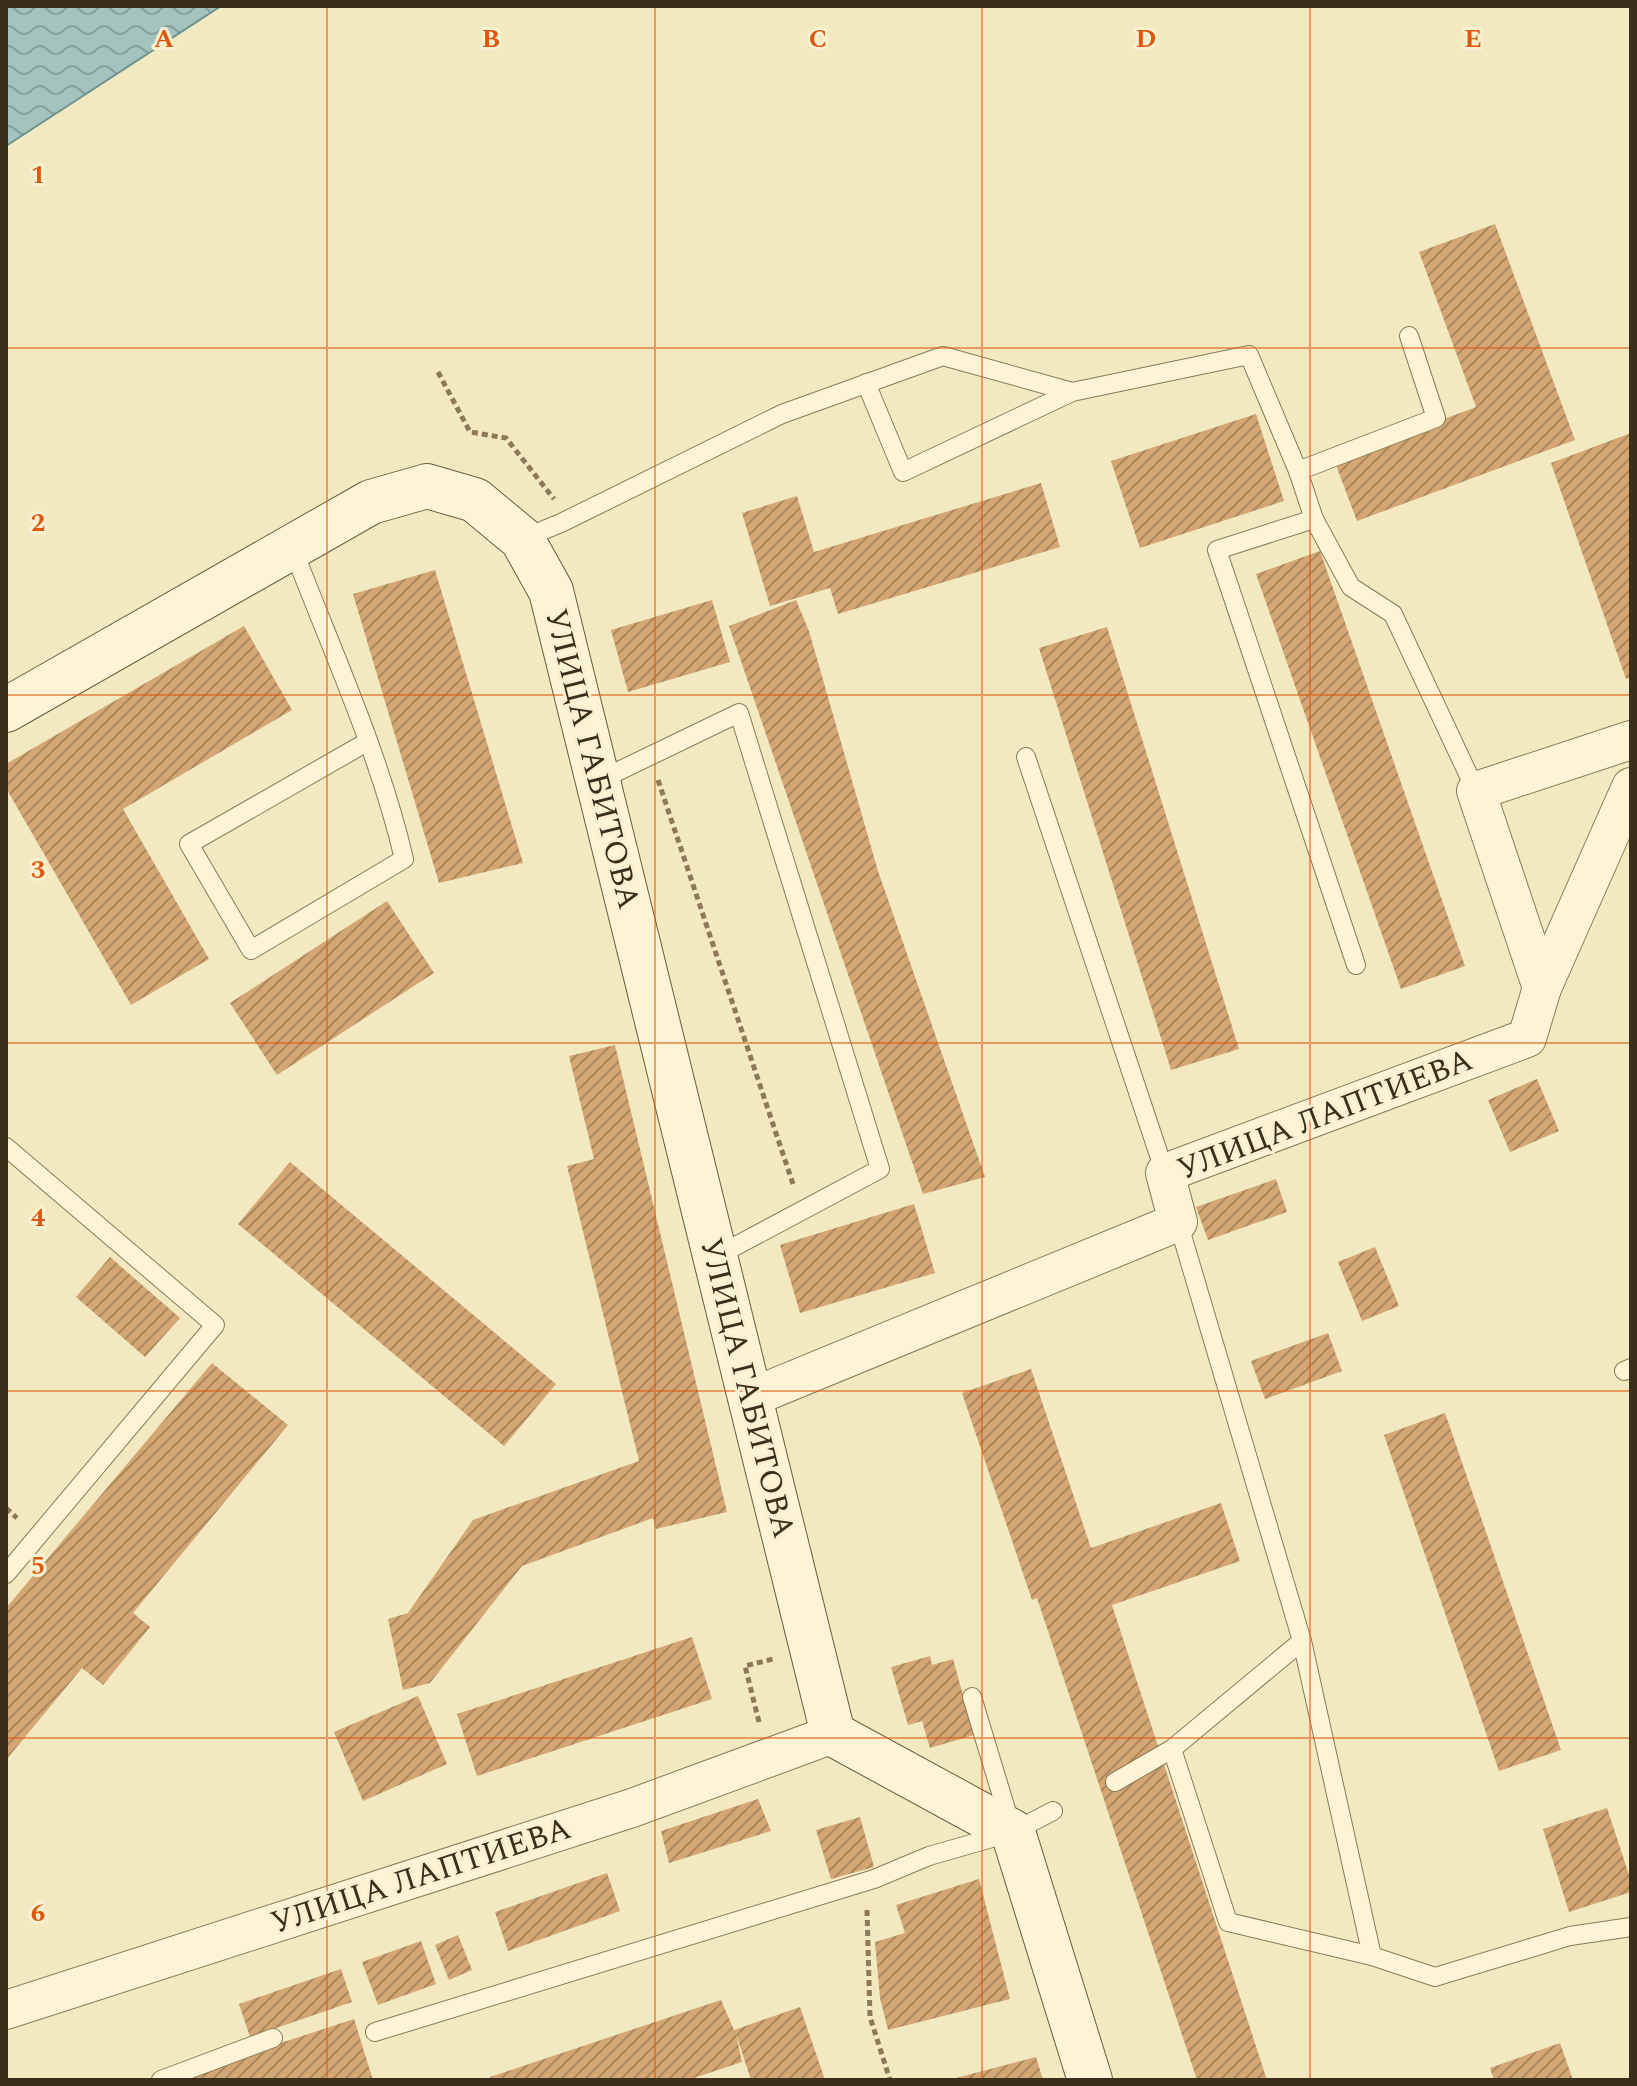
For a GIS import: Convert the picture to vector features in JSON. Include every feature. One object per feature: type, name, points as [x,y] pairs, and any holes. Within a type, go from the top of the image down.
[{"type":"street","points":[[6,710],[371,502],[427,486],[475,500],[522,539]]},
{"type":"street","name":"УЛИЦА ГАБИТОВА","points":[[522,539],[551,591],[833,1734]]},
{"type":"street","points":[[1542,988],[1476,791],[1631,740]]},
{"type":"street","name":"УЛИЦА ЛАПТИЕВА","points":[[750,1398],[1178,1222],[1165,1173],[1527,1038],[1542,988],[1631,787]]},
{"type":"street","points":[[833,1734],[1013,1832],[1090,2080]]},
{"type":"street","name":"УЛИЦА ЛАПТИЕВА","points":[[6,2010],[632,1808],[833,1734]]},
{"type":"lane","points":[[1298,471],[1436,418],[1409,336]]},
{"type":"lane","points":[[866,383],[903,472],[1072,392],[1249,355],[1298,471],[1314,519],[1351,587],[1393,614],[1476,791]]},
{"type":"lane","points":[[522,539],[561,523],[782,414],[943,356],[1072,392]]},
{"type":"lane","points":[[1314,519],[1217,550],[1356,965]]},
{"type":"lane","points":[[293,549],[367,742],[392,808],[404,859],[251,950],[189,844],[367,742]]},
{"type":"lane","points":[[597,781],[739,713],[880,1169],[715,1257]]},
{"type":"lane","points":[[1026,757],[1165,1173]]},
{"type":"lane","points":[[6,1147],[215,1325],[6,1574]]},
{"type":"lane","points":[[1178,1222],[1302,1641],[1372,1956]]},
{"type":"lane","points":[[1115,1782],[1172,1749],[1302,1641]]},
{"type":"lane","points":[[972,1697],[1013,1832]]},
{"type":"lane","points":[[1172,1749],[1228,1922],[1372,1956],[1435,1977],[1570,1936],[1631,1927]]},
{"type":"lane","points":[[375,2032],[866,1881],[929,1856],[1013,1832],[1053,1811]]},
{"type":"lane","points":[[161,2080],[273,2038]]},
{"type":"path","points":[[866,1881],[870,2017],[890,2080]]},
{"type":"water","points":[[6,6],[221,6],[6,146]]},
{"type":"building","points":[[1495,224],[1575,440],[1357,521],[1334,460],[1476,407],[1419,252]]},
{"type":"building","points":[[1256,414],[1284,501],[1140,548],[1111,461]]},
{"type":"building","points":[[1631,433],[1631,677],[1626,679],[1551,463]]},
{"type":"building","points":[[1041,483],[1060,547],[838,614],[830,588],[770,606],[742,513],[797,496],[814,552]]},
{"type":"building","points":[[1320,551],[1465,966],[1401,989],[1256,574]]},
{"type":"building","points":[[435,570],[523,863],[439,883],[353,594]]},
{"type":"building","points":[[712,600],[730,662],[628,692],[611,630]]},
{"type":"building","points":[[796,600],[809,631],[878,871],[985,1177],[923,1194],[729,626]]},
{"type":"building","points":[[244,626],[292,710],[123,809],[209,959],[131,1005],[6,788],[6,764]]},
{"type":"building","points":[[1107,627],[1239,1049],[1171,1070],[1039,648]]},
{"type":"building","points":[[387,901],[434,973],[277,1075],[230,1003]]},
{"type":"building","points":[[615,1045],[727,1512],[656,1529],[653,1518],[522,1566],[430,1683],[403,1690],[388,1619],[408,1613],[473,1520],[639,1461],[567,1166],[594,1159],[569,1056]]},
{"type":"building","points":[[1537,1079],[1559,1131],[1510,1152],[1488,1100]]},
{"type":"building","points":[[290,1162],[556,1384],[504,1446],[238,1224]]},
{"type":"building","points":[[1276,1179],[1287,1212],[1208,1240],[1196,1207]]},
{"type":"building","points":[[914,1204],[935,1273],[800,1313],[780,1245]]},
{"type":"building","points":[[1375,1247],[1399,1306],[1362,1321],[1338,1262]]},
{"type":"building","points":[[110,1257],[180,1318],[145,1357],[76,1297]]},
{"type":"building","points":[[1328,1333],[1342,1371],[1265,1399],[1251,1361]]},
{"type":"building","points":[[212,1363],[288,1425],[133,1613],[150,1627],[103,1685],[82,1668],[6,1760],[6,1608]]},
{"type":"building","points":[[1031,1369],[1091,1548],[1221,1503],[1240,1561],[1112,1605],[1267,2080],[1197,2080],[1037,1598],[1032,1600],[962,1393]]},
{"type":"building","points":[[1445,1413],[1561,1750],[1499,1771],[1384,1435]]},
{"type":"building","points":[[692,1637],[712,1699],[477,1776],[457,1714]]},
{"type":"building","points":[[930,1656],[932,1665],[953,1659],[974,1735],[930,1748],[922,1721],[908,1725],[891,1667]]},
{"type":"building","points":[[418,1696],[447,1764],[363,1801],[334,1732]]},
{"type":"building","points":[[758,1799],[771,1831],[669,1863],[661,1831]]},
{"type":"building","points":[[1607,1808],[1631,1881],[1631,1892],[1569,1912],[1543,1829]]},
{"type":"building","points":[[860,1817],[874,1867],[831,1879],[816,1830]]},
{"type":"building","points":[[607,1873],[620,1911],[508,1951],[495,1912]]},
{"type":"building","points":[[979,1879],[1010,1999],[888,2030],[880,1998],[875,1942],[905,1933],[896,1905]]},
{"type":"building","points":[[458,1935],[472,1970],[449,1980],[435,1945]]},
{"type":"building","points":[[421,1941],[436,1984],[378,2005],[362,1962]]},
{"type":"building","points":[[341,1969],[352,2002],[250,2037],[239,2004]]},
{"type":"building","points":[[721,2000],[734,2030],[800,2007],[825,2080],[751,2080],[736,2034],[742,2062],[688,2080],[491,2080],[490,2077]]},
{"type":"building","points":[[354,2019],[373,2080],[191,2080],[189,2073]]},
{"type":"building","points":[[1560,2043],[1573,2080],[1494,2080],[1490,2068]]},
{"type":"building","points":[[1036,2057],[1043,2080],[952,2080],[952,2079]]}]
